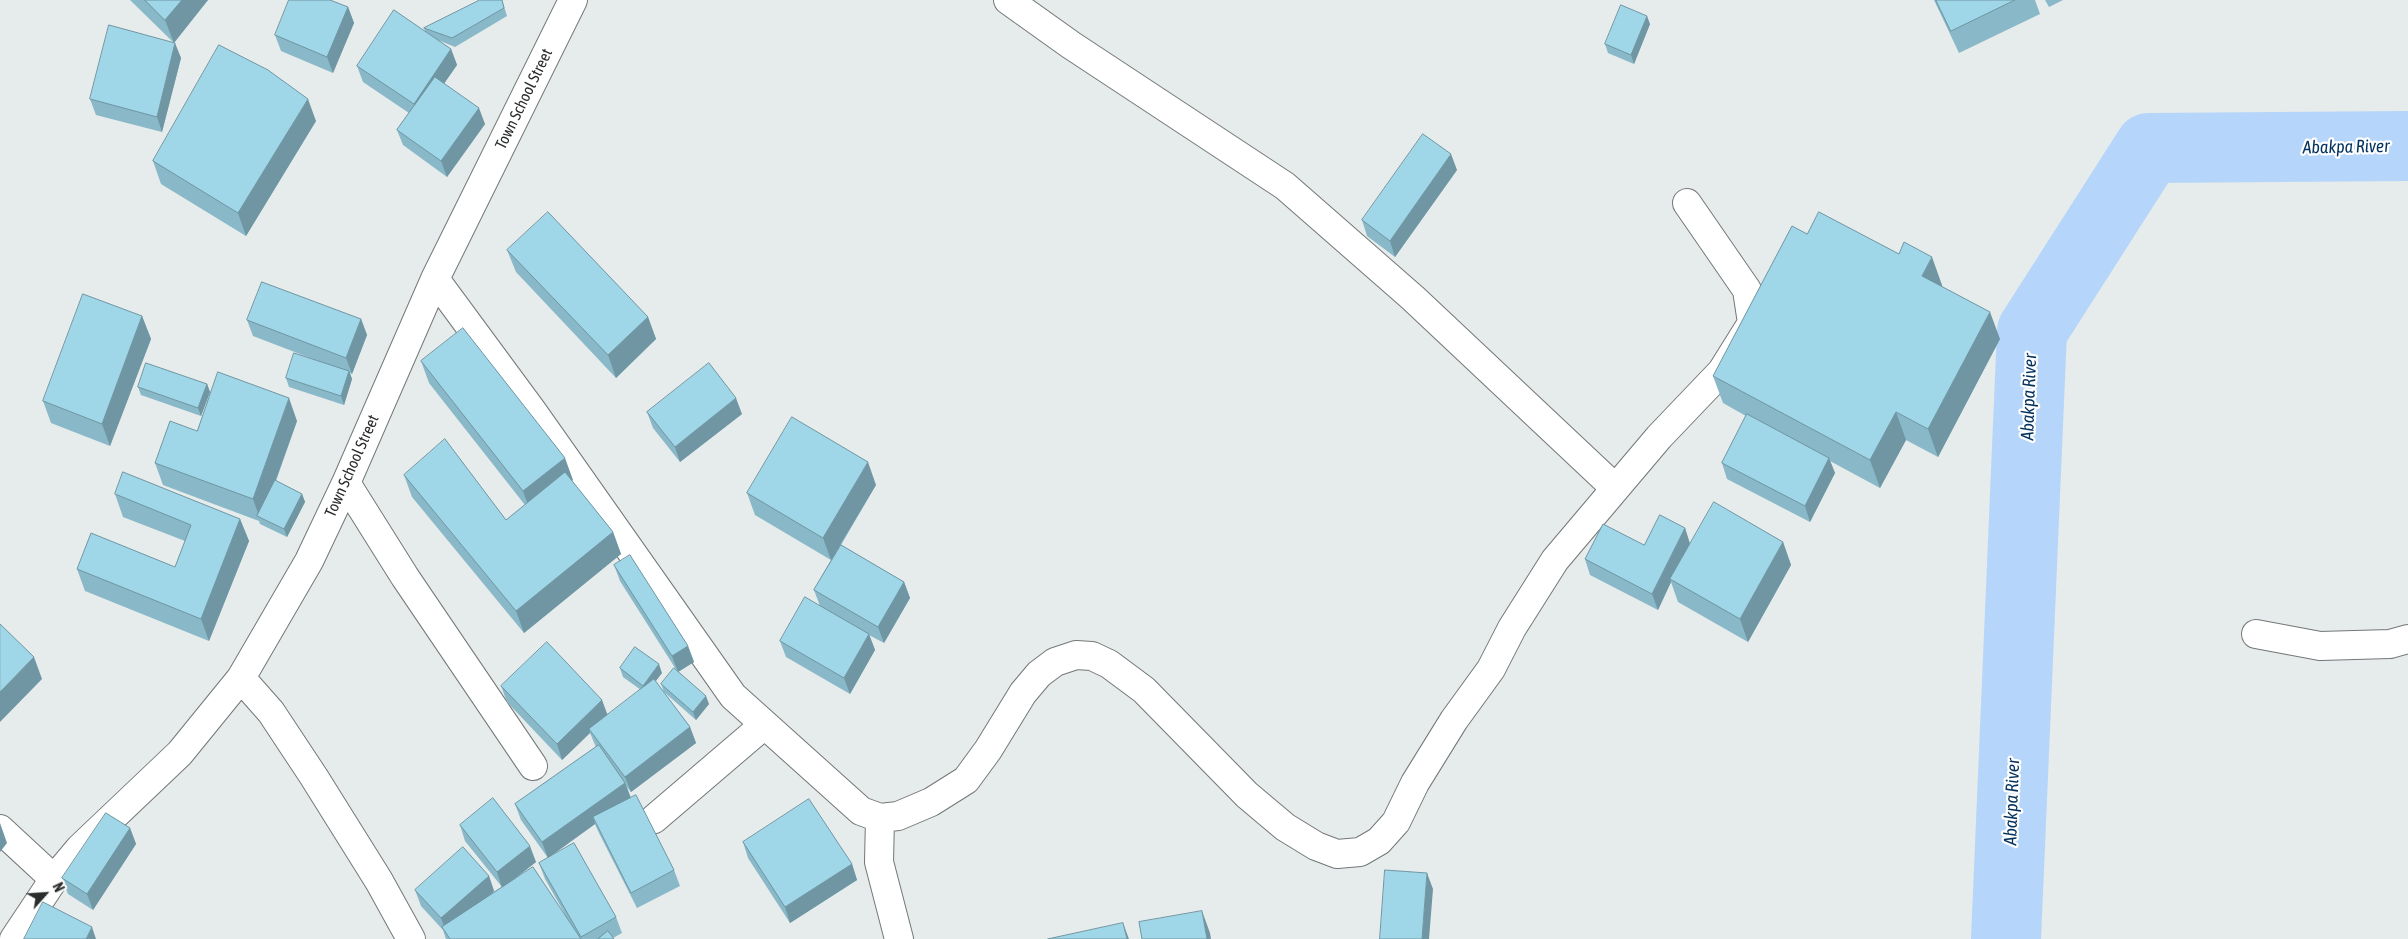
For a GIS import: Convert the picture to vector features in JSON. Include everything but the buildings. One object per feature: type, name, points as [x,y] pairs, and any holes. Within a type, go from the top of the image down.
[{"type":"street","name":"Town School Street","points":[[14,939],[54,879],[80,848],[180,753],[241,678],[309,561],[346,483],[435,279],[573,0]]},
{"type":"street","points":[[1008,0],[1071,45],[1285,186],[1413,298],[1615,488]]},
{"type":"street","points":[[435,279],[533,412],[733,696],[861,811],[880,818],[898,816],[931,802],[966,780],[988,750],[1023,692],[1039,674],[1054,662],[1076,655],[1092,656],[1109,664],[1144,690],[1247,795],[1285,827],[1316,846],[1337,854],[1360,852],[1379,841],[1396,822],[1415,783],[1454,720],[1491,669],[1533,593],[1561,552],[1659,437],[1722,371],[1752,323],[1747,290],[1687,203]]},
{"type":"street","points":[[346,483],[405,577],[533,766]]},
{"type":"street","points":[[2256,634],[2320,646],[2390,644],[2408,639]]},
{"type":"street","points":[[241,678],[271,712],[314,777],[379,881],[411,939]]},
{"type":"street","points":[[654,819],[764,725]]},
{"type":"street","points":[[880,818],[879,862],[899,939]]},
{"type":"street","points":[[0,829],[54,879]]},
{"type":"waterway","name":"Abakpa River","points":[[2006,939],[2032,331],[2149,148],[2408,146]]}]
